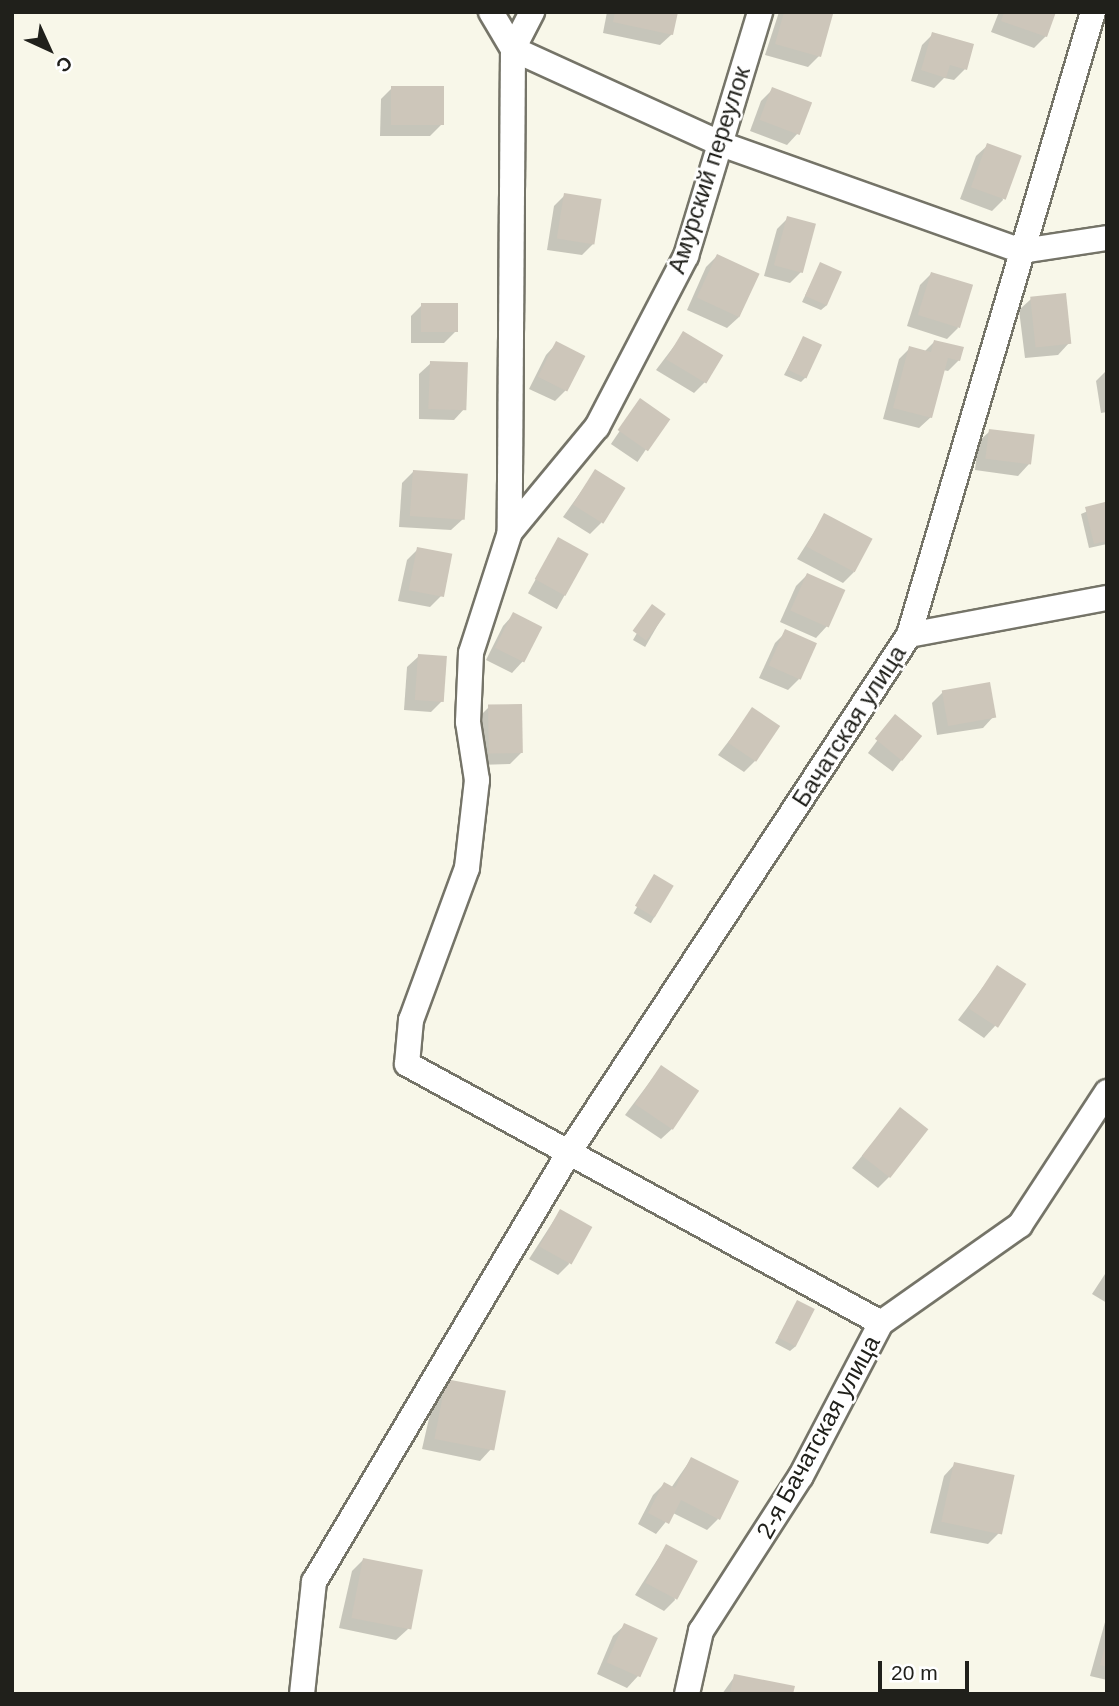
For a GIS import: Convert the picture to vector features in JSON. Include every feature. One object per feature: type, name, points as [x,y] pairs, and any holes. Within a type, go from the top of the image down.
[{"type":"street","points":[[491,12],[513,49],[721,144],[1022,251],[1107,238]]},
{"type":"street","points":[[532,12],[513,49],[510,532],[471,653],[468,722],[477,780],[467,868],[411,1020],[407,1064],[881,1323]]},
{"type":"street","name":"Амурский переулок","points":[[510,532],[597,428],[686,256],[760,12]]},
{"type":"street","name":"Бачатская улица","points":[[302,1694],[314,1582],[569,1152],[909,635],[1093,12]]},
{"type":"street","points":[[909,635],[1107,598]]},
{"type":"street","name":"2-я Бачатская улица","points":[[687,1694],[701,1631],[801,1476],[881,1323],[1020,1225],[1107,1092]]},
{"type":"building","points":[[615,12],[678,12],[673,35],[613,22]]},
{"type":"building","points":[[784,12],[833,14],[821,57],[775,44]]},
{"type":"building","points":[[1004,12],[1056,12],[1047,37],[1001,21]]},
{"type":"building","points":[[932,32],[974,44],[967,70],[950,65],[946,78],[921,70]]},
{"type":"building","points":[[391,86],[444,86],[444,125],[391,125]]},
{"type":"building","points":[[772,87],[812,102],[800,135],[759,120]]},
{"type":"building","points":[[987,143],[1022,156],[1006,200],[971,187]]},
{"type":"building","points":[[564,193],[602,199],[594,244],[557,238]]},
{"type":"building","points":[[787,216],[816,224],[803,273],[774,265]]},
{"type":"building","points":[[717,254],[760,274],[739,317],[697,298]]},
{"type":"building","points":[[820,262],[842,272],[827,306],[805,296]]},
{"type":"building","points":[[931,272],[973,285],[960,328],[918,315]]},
{"type":"building","points":[[1066,293],[1071,344],[1036,347],[1030,297]]},
{"type":"building","points":[[421,303],[458,303],[458,332],[421,332]]},
{"type":"building","points":[[683,331],[723,355],[706,383],[666,359]]},
{"type":"building","points":[[803,336],[822,345],[806,378],[787,370]]},
{"type":"building","points":[[934,340],[964,347],[960,361],[948,358],[932,418],[893,408],[909,346],[931,352]]},
{"type":"building","points":[[556,341],[585,356],[567,392],[538,377]]},
{"type":"building","points":[[430,361],[468,362],[466,410],[428,409]]},
{"type":"building","points":[[640,398],[670,419],[648,451],[618,430]]},
{"type":"building","points":[[989,429],[1035,435],[1031,464],[985,459]]},
{"type":"building","points":[[595,469],[626,488],[603,524],[573,505]]},
{"type":"building","points":[[413,470],[468,474],[465,520],[410,516]]},
{"type":"building","points":[[1105,502],[1107,541],[1094,544],[1085,507]]},
{"type":"building","points":[[824,513],[873,539],[855,572],[806,547]]},
{"type":"building","points":[[558,537],[589,554],[565,596],[535,579]]},
{"type":"building","points":[[417,547],[452,554],[444,597],[409,590]]},
{"type":"building","points":[[807,573],[845,590],[829,628],[790,610]]},
{"type":"building","points":[[652,604],[666,614],[646,641],[633,631]]},
{"type":"building","points":[[513,612],[542,627],[524,663],[495,648]]},
{"type":"building","points":[[785,629],[817,643],[801,680],[769,666]]},
{"type":"building","points":[[418,654],[447,656],[444,702],[415,700]]},
{"type":"building","points":[[990,682],[996,717],[948,726],[942,691]]},
{"type":"building","points":[[522,704],[523,753],[489,754],[488,705]]},
{"type":"building","points":[[752,707],[780,726],[756,762],[728,743]]},
{"type":"building","points":[[895,714],[922,736],[902,761],[875,739]]},
{"type":"building","points":[[654,874],[674,886],[655,918],[635,906]]},
{"type":"building","points":[[997,965],[1026,984],[998,1028],[969,1009]]},
{"type":"building","points":[[661,1065],[699,1091],[673,1130],[635,1104]]},
{"type":"building","points":[[900,1107],[928,1129],[890,1178],[862,1156]]},
{"type":"building","points":[[560,1209],[592,1227],[572,1265],[539,1247]]},
{"type":"building","points":[[797,1300],[815,1309],[796,1347],[778,1337]]},
{"type":"building","points":[[446,1379],[506,1391],[494,1451],[434,1439]]},
{"type":"building","points":[[691,1457],[739,1481],[720,1520],[681,1500],[669,1524],[648,1513],[664,1482],[675,1488]]},
{"type":"building","points":[[954,1462],[1015,1475],[1002,1535],[941,1522]]},
{"type":"building","points":[[666,1544],[698,1561],[677,1600],[645,1583]]},
{"type":"building","points":[[363,1558],[423,1570],[411,1630],[351,1618]]},
{"type":"building","points":[[624,1623],[658,1638],[640,1677],[607,1662]]},
{"type":"building","points":[[1107,1642],[1107,1667],[1100,1665]]},
{"type":"building","points":[[734,1674],[795,1686],[793,1694],[730,1694]]}]
